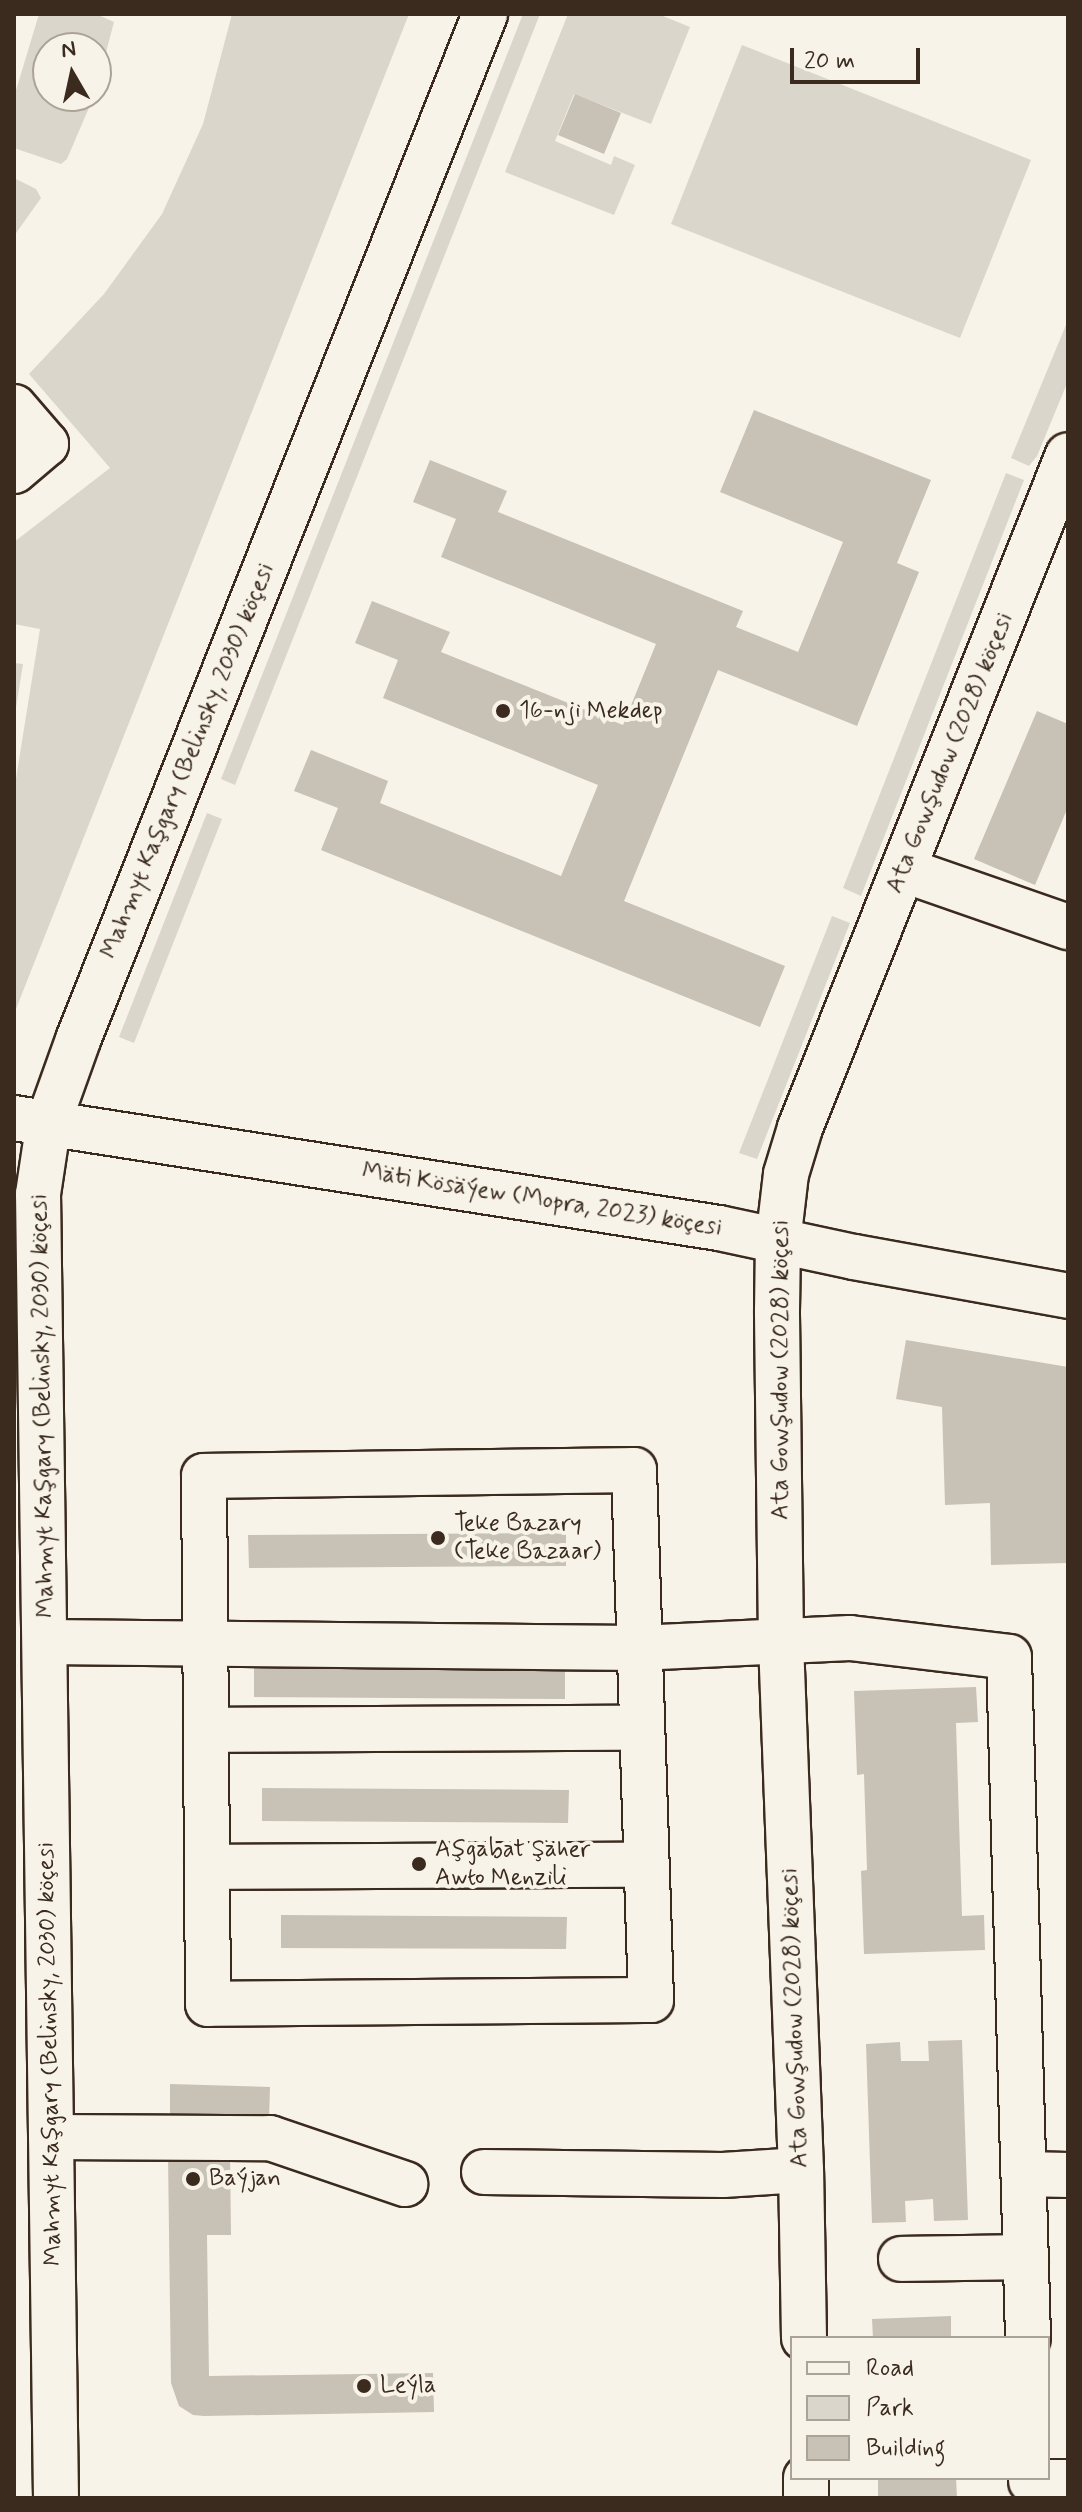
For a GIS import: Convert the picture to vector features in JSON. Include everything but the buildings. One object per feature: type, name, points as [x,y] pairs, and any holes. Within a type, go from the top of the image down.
[{"type":"street","name":"Mahmyt Kaşgary (Belinsky, 2030) köçesi","points":[[56,2498],[51,2137],[31,1986],[46,1642],[38,1194],[32,1120],[78,1040],[485,14]]},
{"type":"street","points":[[14,407],[46,444],[14,471]]},
{"type":"street","name":"Ata Gowşudow (2028) köçesi","points":[[804,2336],[801,2170],[781,1642],[778,1242],[786,1174],[800,1128],[1068,455]]},
{"type":"street","points":[[904,870],[1068,927]]},
{"type":"street","name":"Mäti Kösäýew (Mopra, 2023) köçesi","points":[[32,1120],[719,1228],[778,1242],[1068,1296]]},
{"type":"street","points":[[634,1470],[638,1648],[651,2000],[208,2004],[204,1476],[634,1470]]},
{"type":"street","points":[[46,1642],[205,1641],[638,1648],[850,1638],[1009,1657],[1018,2091],[1024,2174],[1028,2336]]},
{"type":"street","points":[[206,1730],[641,1728]]},
{"type":"street","points":[[207,1867],[646,1865]]},
{"type":"street","points":[[51,2137],[270,2138],[405,2184]]},
{"type":"street","points":[[484,2172],[723,2175],[801,2170]]},
{"type":"street","points":[[1024,2174],[1068,2175]]},
{"type":"street","points":[[901,2259],[1026,2257]]},
{"type":"green space","points":[[39,14],[96,14],[114,22],[111,32],[34,32]]},
{"type":"green space","points":[[232,14],[409,14],[14,1014],[14,791],[40,629],[14,624],[14,542],[110,468],[29,374],[104,294],[162,214],[203,124]]},
{"type":"green space","points":[[523,14],[540,14],[235,785],[221,779]]},
{"type":"green space","points":[[568,14],[658,14],[690,27],[651,124],[574,94],[555,141],[611,165],[614,156],[635,165],[614,215],[505,172]]},
{"type":"green space","points":[[32,37],[32,112],[87,112],[67,159],[61,164],[14,148],[14,97]]},
{"type":"green space","points":[[742,45],[1031,160],[960,338],[671,224]]},
{"type":"green space","points":[[14,178],[36,189],[41,198],[14,236]]},
{"type":"green space","points":[[1068,320],[1068,381],[1037,456],[1029,466],[1011,458]]},
{"type":"green space","points":[[1006,473],[1024,480],[861,896],[843,888]]},
{"type":"green space","points":[[14,663],[23,664],[14,720]]},
{"type":"green space","points":[[207,813],[222,819],[134,1043],[119,1037]]},
{"type":"green space","points":[[832,916],[850,923],[757,1159],[739,1153]]},
{"type":"place","name":"16-nji Mekdep","points":[[503,711]]},
{"type":"place","name":"Teke Bazary (Teke Bazaar)","points":[[438,1538]]},
{"type":"place","name":"Aşgabat Şäher Awto Menzili","points":[[419,1864]]},
{"type":"place","name":"Baýjan","points":[[193,2179]]},
{"type":"place","name":"Leýla","points":[[364,2386]]}]
